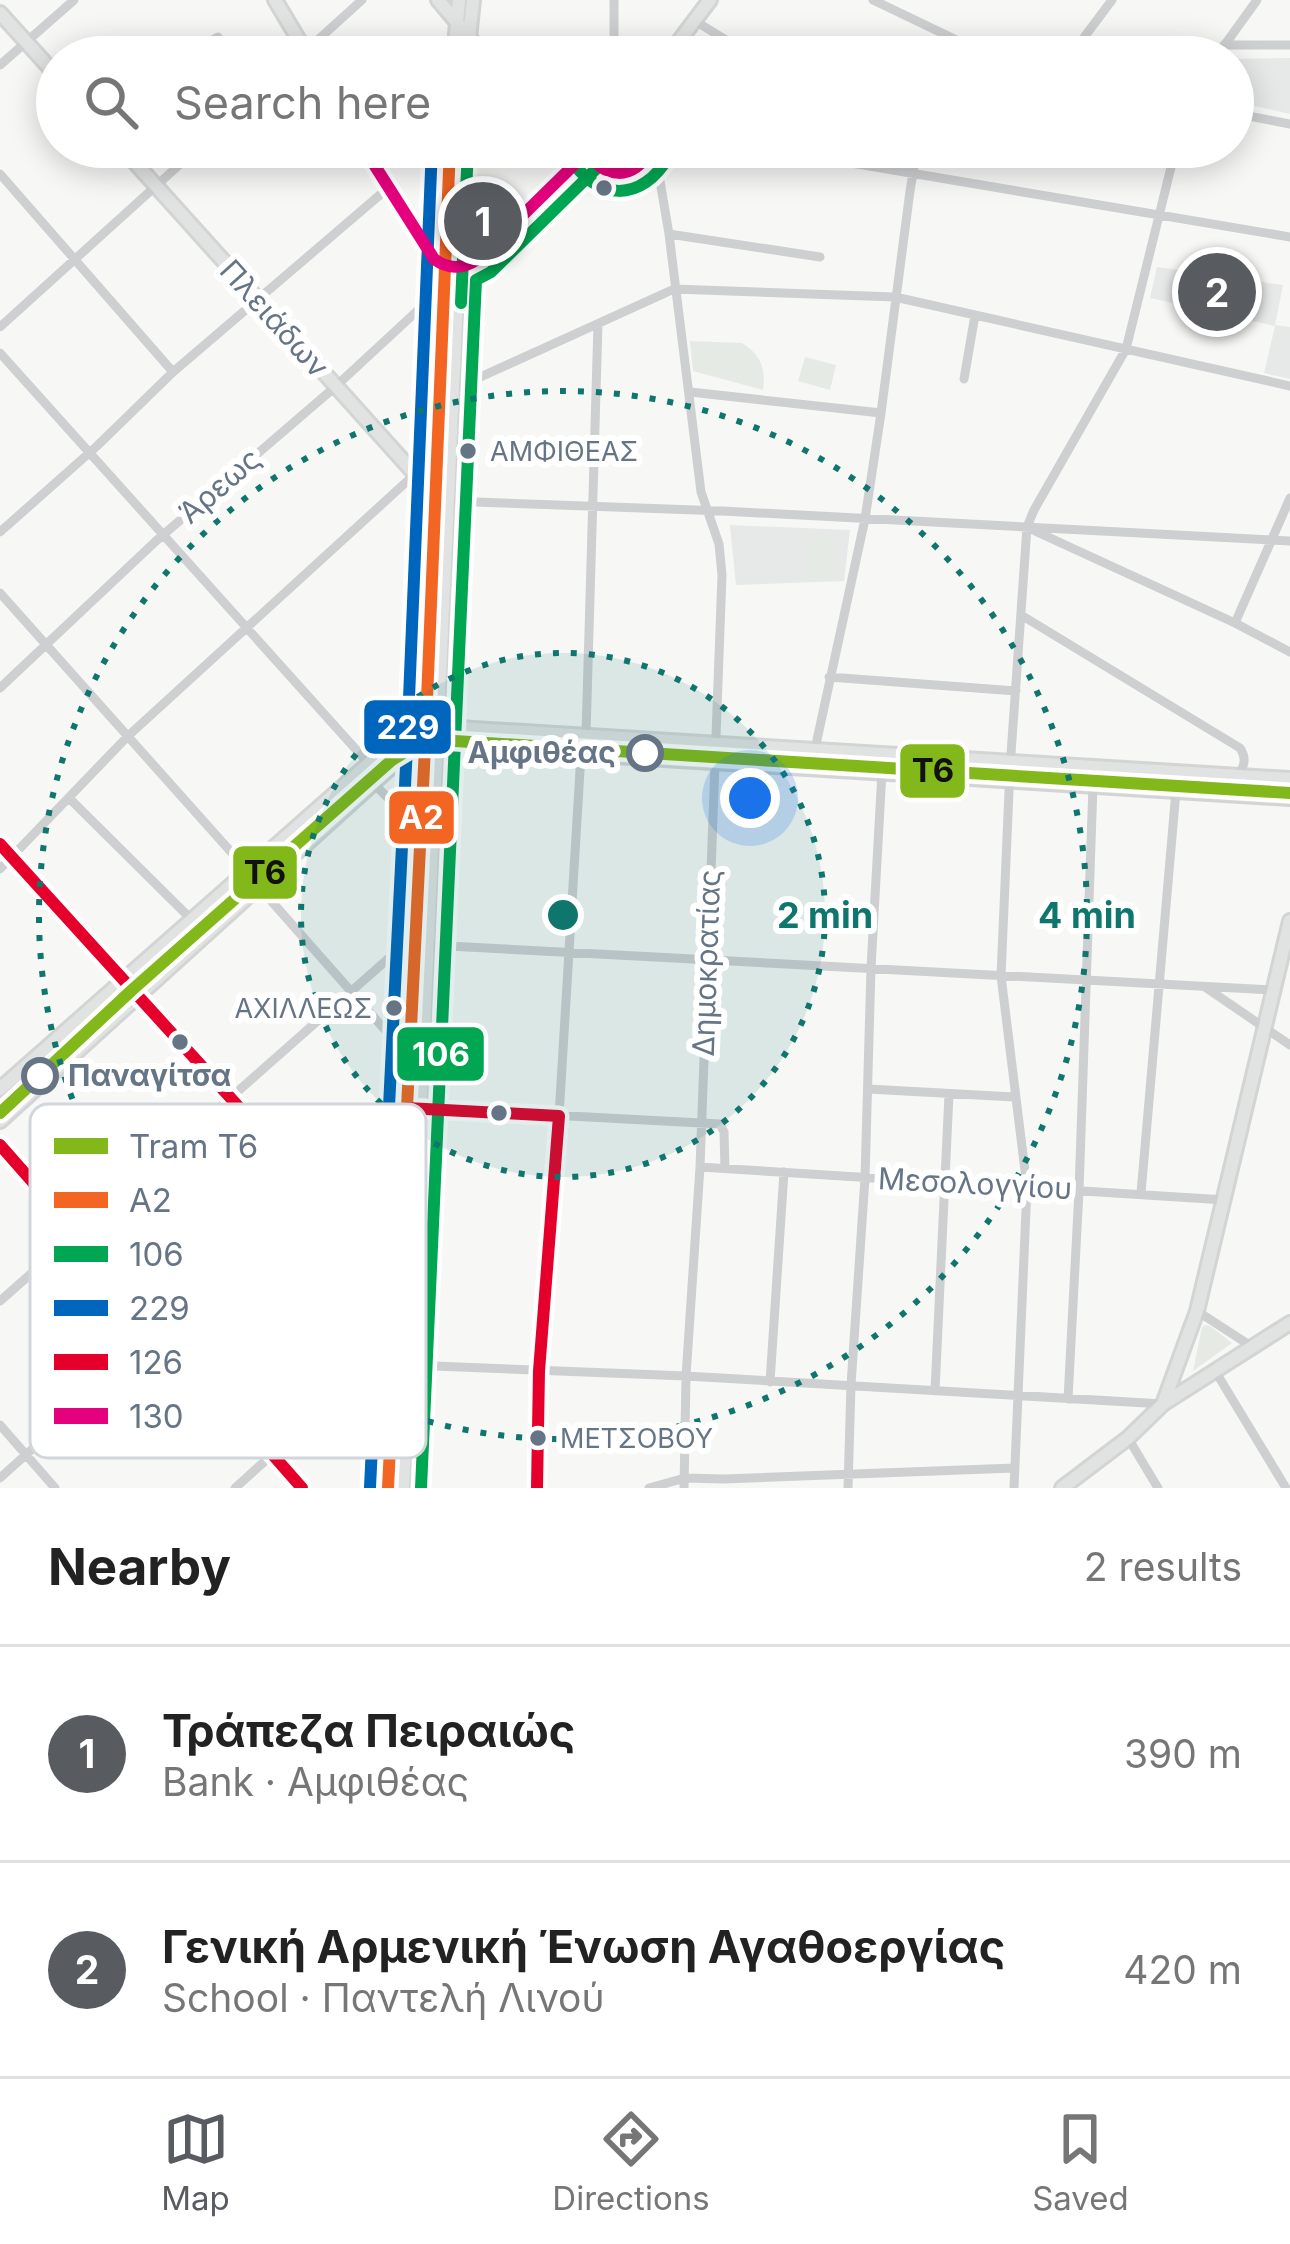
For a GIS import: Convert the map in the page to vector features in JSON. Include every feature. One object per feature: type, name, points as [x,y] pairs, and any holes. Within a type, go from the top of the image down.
[{"type":"main road","points":[[275,0],[294,36]]},
{"type":"main road","points":[[438,0],[468,36]]},
{"type":"main road","points":[[455,36],[459,0]]},
{"type":"main road","points":[[468,36],[473,0]]},
{"type":"main road","points":[[683,36],[710,0]]},
{"type":"main road","points":[[0,14],[36,53]]},
{"type":"main road","name":"Πλειάδων","points":[[140,168],[416,474],[435,480]]},
{"type":"main road","points":[[376,168],[434,259],[452,267],[478,259],[569,168]]},
{"type":"main road","points":[[432,725],[454,389],[450,168]]},
{"type":"main road","points":[[414,1104],[428,945],[443,287],[452,267],[462,168]]},
{"type":"main road","points":[[601,168],[624,173],[636,168]]},
{"type":"main road","points":[[0,1089],[400,737],[432,725],[1290,779]]},
{"type":"main road","points":[[414,1104],[409,1057],[432,746]]},
{"type":"main road","points":[[0,1121],[373,783],[404,757],[432,746],[1287,800]]},
{"type":"main road","points":[[0,844],[236,1104]]},
{"type":"main road","points":[[1163,1404],[1197,1311],[1290,921]]},
{"type":"main road","points":[[0,1145],[30,1179]]},
{"type":"main road","points":[[1065,1487],[1163,1404],[1290,1323]]},
{"type":"main road","points":[[276,1458],[302,1488]]},
{"type":"main road","points":[[388,1488],[390,1458]]},
{"type":"main road","points":[[403,1488],[404,1458]]},
{"type":"street","points":[[0,65],[74,0]]},
{"type":"street","points":[[324,36],[362,0]]},
{"type":"street","points":[[614,0],[614,36]]},
{"type":"street","points":[[873,0],[947,36]]},
{"type":"street","points":[[1087,36],[1112,0]]},
{"type":"street","points":[[1231,36],[1257,0]]},
{"type":"street","points":[[695,21],[720,36]]},
{"type":"street","points":[[1254,45],[1290,45]]},
{"type":"street","points":[[1254,117],[1290,124]]},
{"type":"street","points":[[0,327],[176,168]]},
{"type":"street","name":"Δημοκρατίας","points":[[644,168],[660,181],[701,492],[719,544],[722,575],[684,1483]]},
{"type":"street","points":[[888,168],[1290,237]]},
{"type":"street","points":[[815,748],[865,519],[915,168]]},
{"type":"street","points":[[1014,1488],[1027,1186],[1001,976],[1027,527],[1126,349],[1171,168]]},
{"type":"street","points":[[0,174],[173,372]]},
{"type":"street","points":[[0,532],[173,372],[388,188]]},
{"type":"street","points":[[669,234],[820,257]]},
{"type":"street","name":"Άρεως","points":[[0,688],[163,535],[443,287]]},
{"type":"street","points":[[454,389],[674,289],[895,297],[1290,386]]},
{"type":"street","points":[[964,379],[975,315]]},
{"type":"street","points":[[586,734],[598,325]]},
{"type":"street","points":[[0,353],[369,764]]},
{"type":"street","points":[[690,392],[881,412]]},
{"type":"street","points":[[0,869],[128,736],[416,474]]},
{"type":"street","points":[[1234,623],[1290,498]]},
{"type":"street","points":[[449,501],[1290,541]]},
{"type":"street","points":[[1027,527],[1290,652]]},
{"type":"street","points":[[0,593],[249,871]]},
{"type":"street","points":[[1021,615],[1240,748],[1245,764],[1239,776]]},
{"type":"street","points":[[829,677],[1016,691]]},
{"type":"street","points":[[537,1488],[539,1371],[581,754]]},
{"type":"street","points":[[848,1488],[882,772]]},
{"type":"street","points":[[373,783],[398,808]]},
{"type":"street","points":[[1067,1399],[1093,785]]},
{"type":"street","points":[[1141,1193],[1176,790]]},
{"type":"street","points":[[69,797],[192,920]]},
{"type":"street","points":[[258,886],[409,1057]]},
{"type":"street","points":[[224,1104],[416,934]]},
{"type":"street","points":[[428,945],[1273,990]]},
{"type":"street","points":[[1205,987],[1290,1045]]},
{"type":"street","points":[[868,1089],[1014,1097]]},
{"type":"street","points":[[935,1391],[949,1094]]},
{"type":"street","points":[[426,1109],[720,1124],[725,1168]]},
{"type":"street","name":"Μεσολογγίου","points":[[700,1167],[1225,1199]]},
{"type":"street","points":[[770,1382],[784,1172]]},
{"type":"street","points":[[0,1300],[30,1275]]},
{"type":"street","points":[[1197,1311],[1251,1346]]},
{"type":"street","points":[[426,1366],[1163,1404]]},
{"type":"street","points":[[1214,1369],[1286,1488]]},
{"type":"street","points":[[0,1425],[55,1488]]},
{"type":"street","points":[[1128,1438],[1158,1488]]},
{"type":"street","points":[[0,1478],[30,1451]]},
{"type":"street","points":[[235,1488],[268,1458]]},
{"type":"street","points":[[649,1488],[1013,1468]]},
{"type":"shaded area","points":[[1290,58],[1290,114],[1254,106],[1254,59]]},
{"type":"shaded area","points":[[1157,267],[1283,285],[1275,325],[1290,327],[1290,379],[1264,373],[1275,326],[1150,298]]},
{"type":"shaded area","points":[[730,525],[850,530],[844,581],[736,585]]},
{"type":"green space","points":[[690,341],[742,343],[761,363],[763,390],[693,371]]},
{"type":"green space","points":[[805,357],[836,365],[830,390],[798,381]]},
{"type":"green space","points":[[808,538],[835,539],[834,579],[807,578]]},
{"type":"green space","points":[[452,730],[704,745],[704,749],[580,743],[581,747],[703,754],[703,758],[459,743],[459,738],[452,738]]},
{"type":"green space","points":[[417,736],[417,749],[274,867],[268,860],[382,758]]},
{"type":"green space","points":[[727,747],[1000,766],[999,777],[726,759],[726,755],[849,763],[849,759],[726,751]]},
{"type":"green space","points":[[1027,767],[1290,783],[1290,795],[1026,779]]},
{"type":"green space","points":[[263,864],[269,871],[208,925],[204,921],[195,929],[192,926]]},
{"type":"green space","points":[[113,992],[123,1003],[0,1115],[0,1109],[86,1031],[81,1027],[0,1099],[0,1094]]},
{"type":"green space","points":[[1202,1327],[1232,1343],[1193,1371]]},
{"type":"tram line","name":"Τ6","points":[[0,1113],[392,760],[415,746],[439,740],[1290,793]]},
{"type":"transit line","name":"130","points":[[376,168],[434,259],[456,267],[478,259],[571,168]]},
{"type":"transit line","name":"229","points":[[389,1104],[431,168]]},
{"type":"transit line","name":"Α2","points":[[407,1104],[449,168]]},
{"type":"transit line","name":"106","points":[[461,303],[467,168]]},
{"type":"transit line","name":"106","points":[[578,168],[592,182],[619,191],[646,182],[660,168]]},
{"type":"transit line","name":"106","points":[[426,1378],[476,280],[491,272],[597,168]]},
{"type":"transit line","name":"130","points":[[604,168],[618,173],[635,168]]},
{"type":"transit line","name":"126","points":[[0,844],[236,1104]]},
{"type":"transit line","name":"126","points":[[426,1109],[559,1116],[539,1371],[537,1488]]},
{"type":"transit line","name":"126","points":[[0,1145],[30,1179]]},
{"type":"transit line","name":"126","points":[[276,1458],[302,1488]]},
{"type":"transit line","name":"229","points":[[370,1487],[371,1458]]},
{"type":"transit line","name":"Α2","points":[[388,1488],[389,1458]]},
{"type":"transit line","name":"106","points":[[421,1488],[422,1458]]},
{"type":"place","name":"Τράπεζα Πειραιώς","points":[[483,221]]},
{"type":"place","name":"Γενική Αρμενική Ένωση Αγαθοεργίας","points":[[1217,292]]},
{"type":"place","name":"ΑΜΦΙΘΕΑΣ","points":[[468,451]]},
{"type":"place","name":"Αμφιθέας","points":[[645,753]]},
{"type":"place","name":"ΑΧΙΛΛΕΩΣ","points":[[394,1008]]},
{"type":"place","name":"Παναγίτσα","points":[[40,1076]]},
{"type":"place","name":"ΜΕΤΣΟΒΟΥ","points":[[538,1438]]}]
